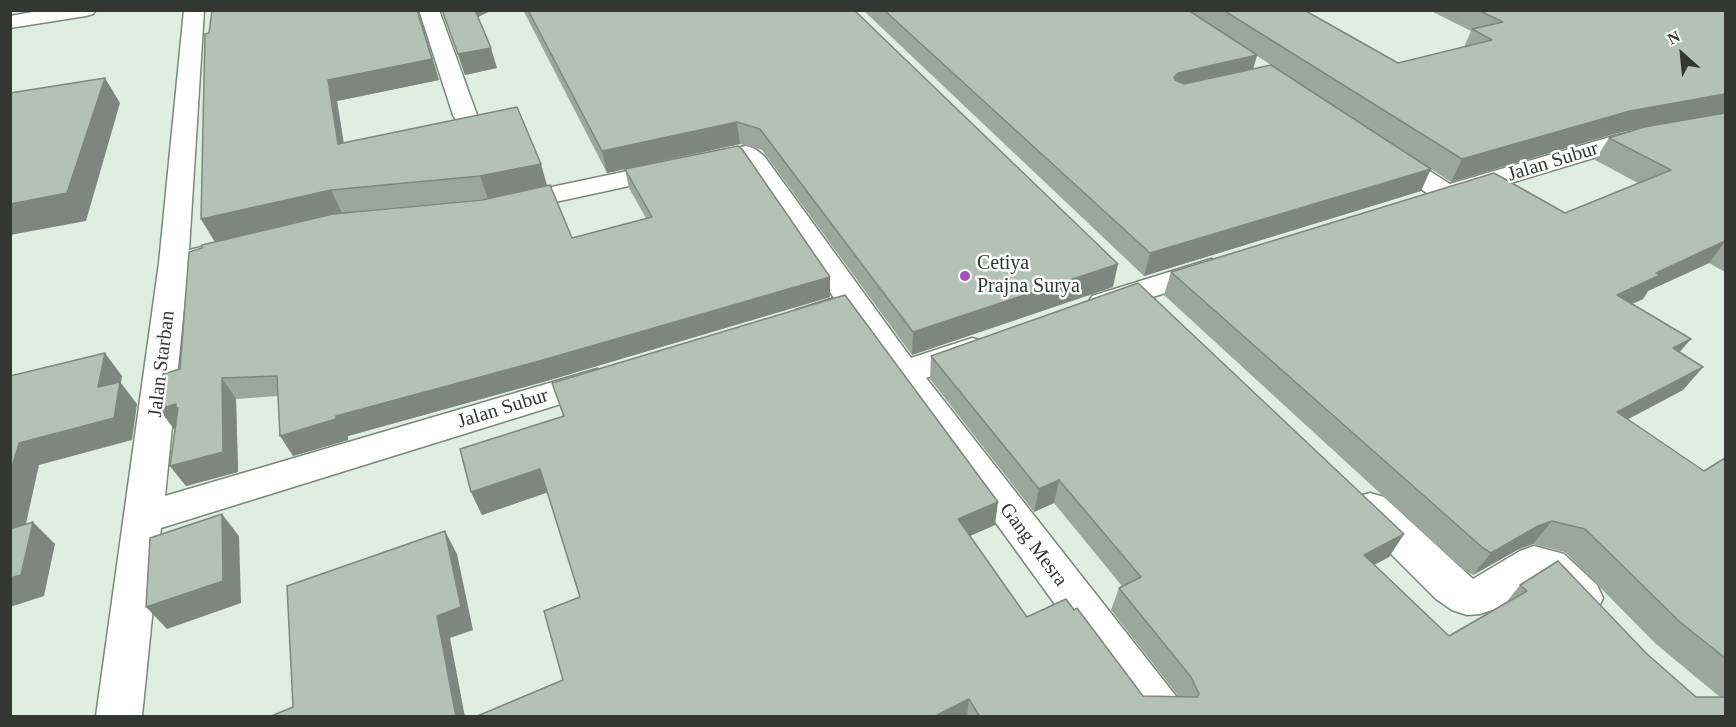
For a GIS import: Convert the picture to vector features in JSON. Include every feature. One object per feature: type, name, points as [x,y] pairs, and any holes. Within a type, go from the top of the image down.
[{"type":"street","points":[[10,22],[86,10]]},
{"type":"street","name":"Jalan Starban","points":[[119,717],[174,263],[194,10]]},
{"type":"street","points":[[429,10],[465,115]]},
{"type":"street","name":"Jalan Subur","points":[[1414,204],[1626,140],[1725,122]]},
{"type":"street","points":[[1369,143],[1448,194]]},
{"type":"street","points":[[488,209],[746,154],[755,161],[852,303],[904,373],[1004,338]]},
{"type":"street","points":[[174,263],[253,244]]},
{"type":"street","points":[[1071,314],[1129,282],[1237,260]]},
{"type":"street","points":[[1129,282],[1164,315]]},
{"type":"street","points":[[784,324],[852,303]]},
{"type":"street","name":"Jalan Subur","points":[[144,519],[624,373]]},
{"type":"street","name":"Gang Mesra","points":[[904,373],[1163,717]]},
{"type":"street","points":[[1347,487],[1450,586],[1467,597],[1480,596],[1534,563],[1550,566],[1610,628]]},
{"type":"building","points":[[212,10],[417,10],[432,59],[328,80],[338,144],[517,107],[541,164],[480,176],[331,190],[201,219],[205,34],[209,33]]},
{"type":"building","points":[[442,10],[475,10],[491,48],[458,54]]},
{"type":"building","points":[[528,10],[854,10],[1118,264],[913,332],[760,129],[737,122],[602,151]]},
{"type":"building","points":[[884,10],[1188,10],[1257,55],[1178,73],[1174,77],[1175,80],[1184,84],[1271,65],[1431,169],[1150,253]]},
{"type":"building","points":[[1223,10],[1304,10],[1398,63],[1492,40],[1472,29],[1503,22],[1478,10],[1725,10],[1725,94],[1630,111],[1462,159]]},
{"type":"building","points":[[105,78],[67,193],[10,204],[10,93]]},
{"type":"building","points":[[1725,113],[1725,241],[1656,273],[1660,275],[1617,295],[1691,339],[1673,348],[1703,367],[1617,412],[1704,471],[1725,458],[1725,658],[1680,622],[1585,529],[1552,521],[1538,526],[1491,553],[1483,548],[1171,272],[1494,173],[1565,213],[1671,170],[1609,138],[1644,127]]},
{"type":"building","points":[[738,146],[830,277],[543,360],[336,416],[336,419],[280,436],[277,376],[222,378],[223,452],[170,466],[178,408],[176,404],[159,409],[163,374],[180,369],[189,252],[202,248],[202,245],[333,214],[482,200],[550,185],[572,238],[652,217],[625,169]]},
{"type":"building","points":[[1138,283],[1404,534],[1364,555],[1449,636],[1527,591],[1520,585],[1558,561],[1647,654],[1696,697],[1725,697],[1725,717],[980,717],[969,699],[933,717],[475,717],[563,680],[544,611],[580,597],[540,469],[471,492],[460,449],[564,416],[552,383],[845,295],[998,502],[958,519],[1027,617],[1066,599],[1074,610],[1077,608],[1143,696],[1197,697],[1199,694],[1191,677],[1119,588],[1141,577],[1059,480],[1039,489],[931,356]]},
{"type":"building","points":[[105,353],[98,387],[120,382],[114,418],[19,443],[10,474],[10,376]]},
{"type":"building","points":[[222,514],[223,581],[146,607],[150,538]]},
{"type":"building","points":[[33,522],[21,575],[10,578],[10,529]]},
{"type":"building","points":[[445,531],[461,607],[437,616],[456,717],[269,717],[293,707],[287,586]]},
{"type":"place","name":"Cetiya Prajna Surya","points":[[965,276]]}]
